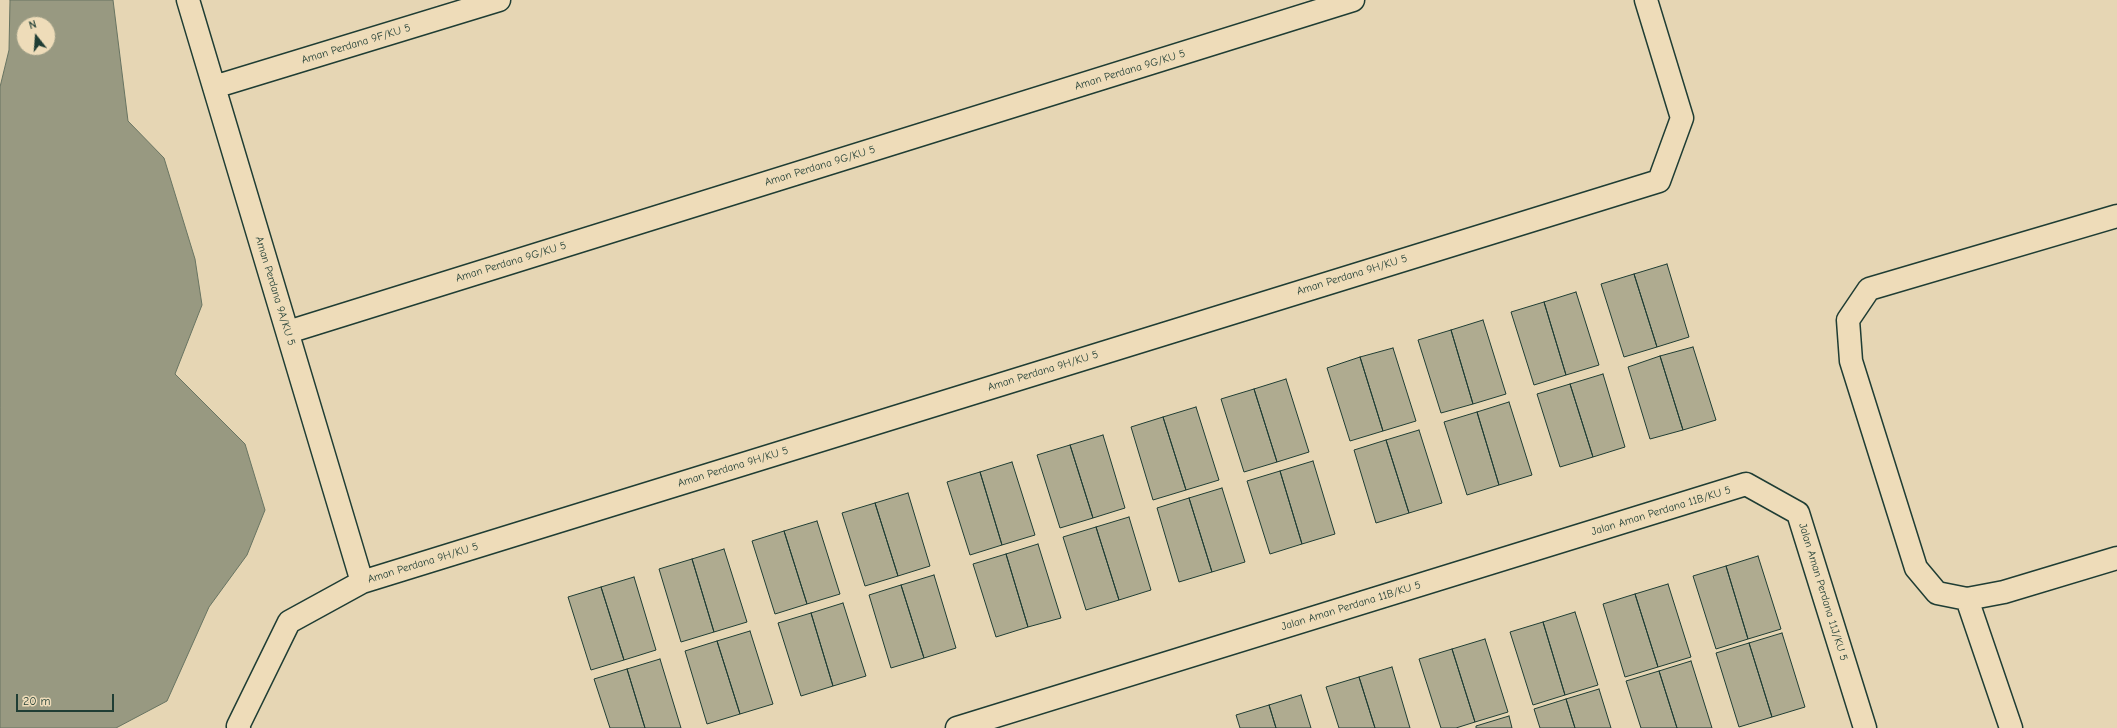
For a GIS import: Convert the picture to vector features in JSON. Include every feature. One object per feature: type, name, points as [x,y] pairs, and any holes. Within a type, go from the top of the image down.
[{"type":"street","name":"Aman Perdana 9A/KU 5","points":[[188,0],[362,582]]},
{"type":"street","name":"Aman Perdana 9F/KU 5","points":[[214,87],[498,0]]},
{"type":"street","name":"Aman Perdana 9G/KU 5","points":[[288,332],[1353,0]]},
{"type":"street","name":"Aman Perdana 9H/KU 5","points":[[362,582],[1659,180],[1682,118],[1646,0]]},
{"type":"street","points":[[2117,216],[1869,289],[1848,320],[1851,361],[1916,568],[1937,593],[1967,599],[2004,592],[2117,558]]},
{"type":"street","name":"Jalan Aman Perdana 11B/KU 5","points":[[957,728],[1746,484]]},
{"type":"street","name":"Jalan Aman Perdana 11J/KU 5","points":[[1746,484],[1798,513],[1865,728]]},
{"type":"street","points":[[239,728],[238,726],[289,622],[362,582]]},
{"type":"street","points":[[1967,599],[2011,728]]},
{"type":"shaded area","points":[[10,0],[113,0],[128,121],[164,158],[195,259],[202,305],[175,374],[245,444],[265,510],[247,555],[209,607],[167,701],[116,728],[0,728],[0,87],[9,50]]},
{"type":"building","points":[[1667,264],[1689,337],[1657,347],[1634,274]]},
{"type":"building","points":[[1634,274],[1657,347],[1624,357],[1601,284]]},
{"type":"building","points":[[1576,292],[1599,365],[1566,375],[1544,302]]},
{"type":"building","points":[[1544,302],[1566,375],[1534,385],[1511,312]]},
{"type":"building","points":[[1483,320],[1506,394],[1473,404],[1451,330]]},
{"type":"building","points":[[1451,330],[1473,404],[1441,413],[1418,340]]},
{"type":"building","points":[[1693,347],[1716,420],[1683,430],[1660,356]]},
{"type":"building","points":[[1393,348],[1416,421],[1383,431],[1360,357]]},
{"type":"building","points":[[1660,356],[1683,430],[1650,439],[1628,367]]},
{"type":"building","points":[[1360,357],[1383,431],[1350,441],[1327,368]]},
{"type":"building","points":[[1603,374],[1625,447],[1593,457],[1570,384]]},
{"type":"building","points":[[1286,379],[1309,452],[1277,462],[1254,389]]},
{"type":"building","points":[[1570,384],[1593,457],[1560,467],[1537,394]]},
{"type":"building","points":[[1254,389],[1277,462],[1244,472],[1221,399]]},
{"type":"building","points":[[1509,402],[1532,475],[1499,485],[1477,412]]},
{"type":"building","points":[[1196,407],[1219,480],[1186,490],[1163,417]]},
{"type":"building","points":[[1477,412],[1499,485],[1467,495],[1444,422]]},
{"type":"building","points":[[1163,417],[1186,490],[1153,500],[1131,427]]},
{"type":"building","points":[[1419,430],[1442,503],[1409,513],[1386,440]]},
{"type":"building","points":[[1103,435],[1125,508],[1093,518],[1070,445]]},
{"type":"building","points":[[1386,440],[1409,513],[1376,523],[1354,450]]},
{"type":"building","points":[[1070,445],[1093,518],[1060,528],[1037,455]]},
{"type":"building","points":[[1313,461],[1335,534],[1302,544],[1280,471]]},
{"type":"building","points":[[1012,462],[1035,535],[1002,545],[980,472]]},
{"type":"building","points":[[1280,471],[1302,544],[1270,554],[1247,481]]},
{"type":"building","points":[[980,472],[1002,545],[970,555],[947,482]]},
{"type":"building","points":[[1222,488],[1245,562],[1212,572],[1189,498]]},
{"type":"building","points":[[908,493],[930,566],[898,576],[875,503]]},
{"type":"building","points":[[1189,498],[1212,572],[1179,582],[1157,508]]},
{"type":"building","points":[[875,503],[898,576],[865,586],[842,513]]},
{"type":"building","points":[[1129,517],[1151,590],[1119,600],[1096,527]]},
{"type":"building","points":[[817,521],[840,594],[807,604],[784,531]]},
{"type":"building","points":[[1096,527],[1119,600],[1086,610],[1063,537]]},
{"type":"building","points":[[784,531],[807,604],[775,614],[752,541]]},
{"type":"building","points":[[1038,544],[1061,618],[1028,627],[1006,554]]},
{"type":"building","points":[[724,549],[747,622],[714,632],[692,559]]},
{"type":"building","points":[[1006,554],[1028,627],[996,637],[973,564]]},
{"type":"building","points":[[1758,556],[1781,629],[1748,639],[1726,566]]},
{"type":"building","points":[[692,559],[714,632],[681,642],[659,569]]},
{"type":"building","points":[[1726,566],[1748,639],[1716,649],[1693,576]]},
{"type":"building","points":[[934,575],[956,648],[924,658],[901,585]]},
{"type":"building","points":[[634,577],[656,650],[624,660],[601,587]]},
{"type":"building","points":[[1668,584],[1691,657],[1658,667],[1635,594]]},
{"type":"building","points":[[901,585],[924,658],[891,668],[869,595]]},
{"type":"building","points":[[601,587],[624,660],[591,670],[568,597]]},
{"type":"building","points":[[1635,594],[1658,667],[1625,677],[1603,604]]},
{"type":"building","points":[[843,603],[866,676],[833,686],[811,613]]},
{"type":"building","points":[[1575,612],[1598,685],[1565,695],[1543,622]]},
{"type":"building","points":[[811,613],[833,686],[801,696],[778,623]]},
{"type":"building","points":[[1543,622],[1565,695],[1533,705],[1510,632]]},
{"type":"building","points":[[750,631],[773,704],[740,714],[717,641]]},
{"type":"building","points":[[1782,633],[1805,707],[1772,717],[1749,643]]},
{"type":"building","points":[[1485,639],[1508,712],[1475,722],[1452,649]]},
{"type":"building","points":[[717,641],[740,714],[707,724],[685,651]]},
{"type":"building","points":[[1749,643],[1772,717],[1739,727],[1716,653]]},
{"type":"building","points":[[1452,649],[1475,722],[1456,728],[1441,728],[1419,659]]},
{"type":"building","points":[[660,659],[681,728],[645,728],[627,669]]},
{"type":"building","points":[[1691,661],[1712,728],[1677,728],[1659,671]]},
{"type":"building","points":[[1392,667],[1410,728],[1375,728],[1359,677]]},
{"type":"building","points":[[627,669],[645,728],[610,728],[594,679]]},
{"type":"building","points":[[1659,671],[1677,728],[1641,728],[1626,681]]},
{"type":"building","points":[[1359,677],[1375,728],[1339,728],[1326,687]]},
{"type":"building","points":[[1599,689],[1611,728],[1575,728],[1566,699]]},
{"type":"building","points":[[1301,695],[1311,728],[1276,728],[1269,705]]},
{"type":"building","points":[[1566,699],[1575,728],[1540,728],[1534,709]]},
{"type":"building","points":[[1269,705],[1276,728],[1240,728],[1236,715]]},
{"type":"building","points":[[1509,716],[1512,728],[1476,728],[1476,726]]}]
